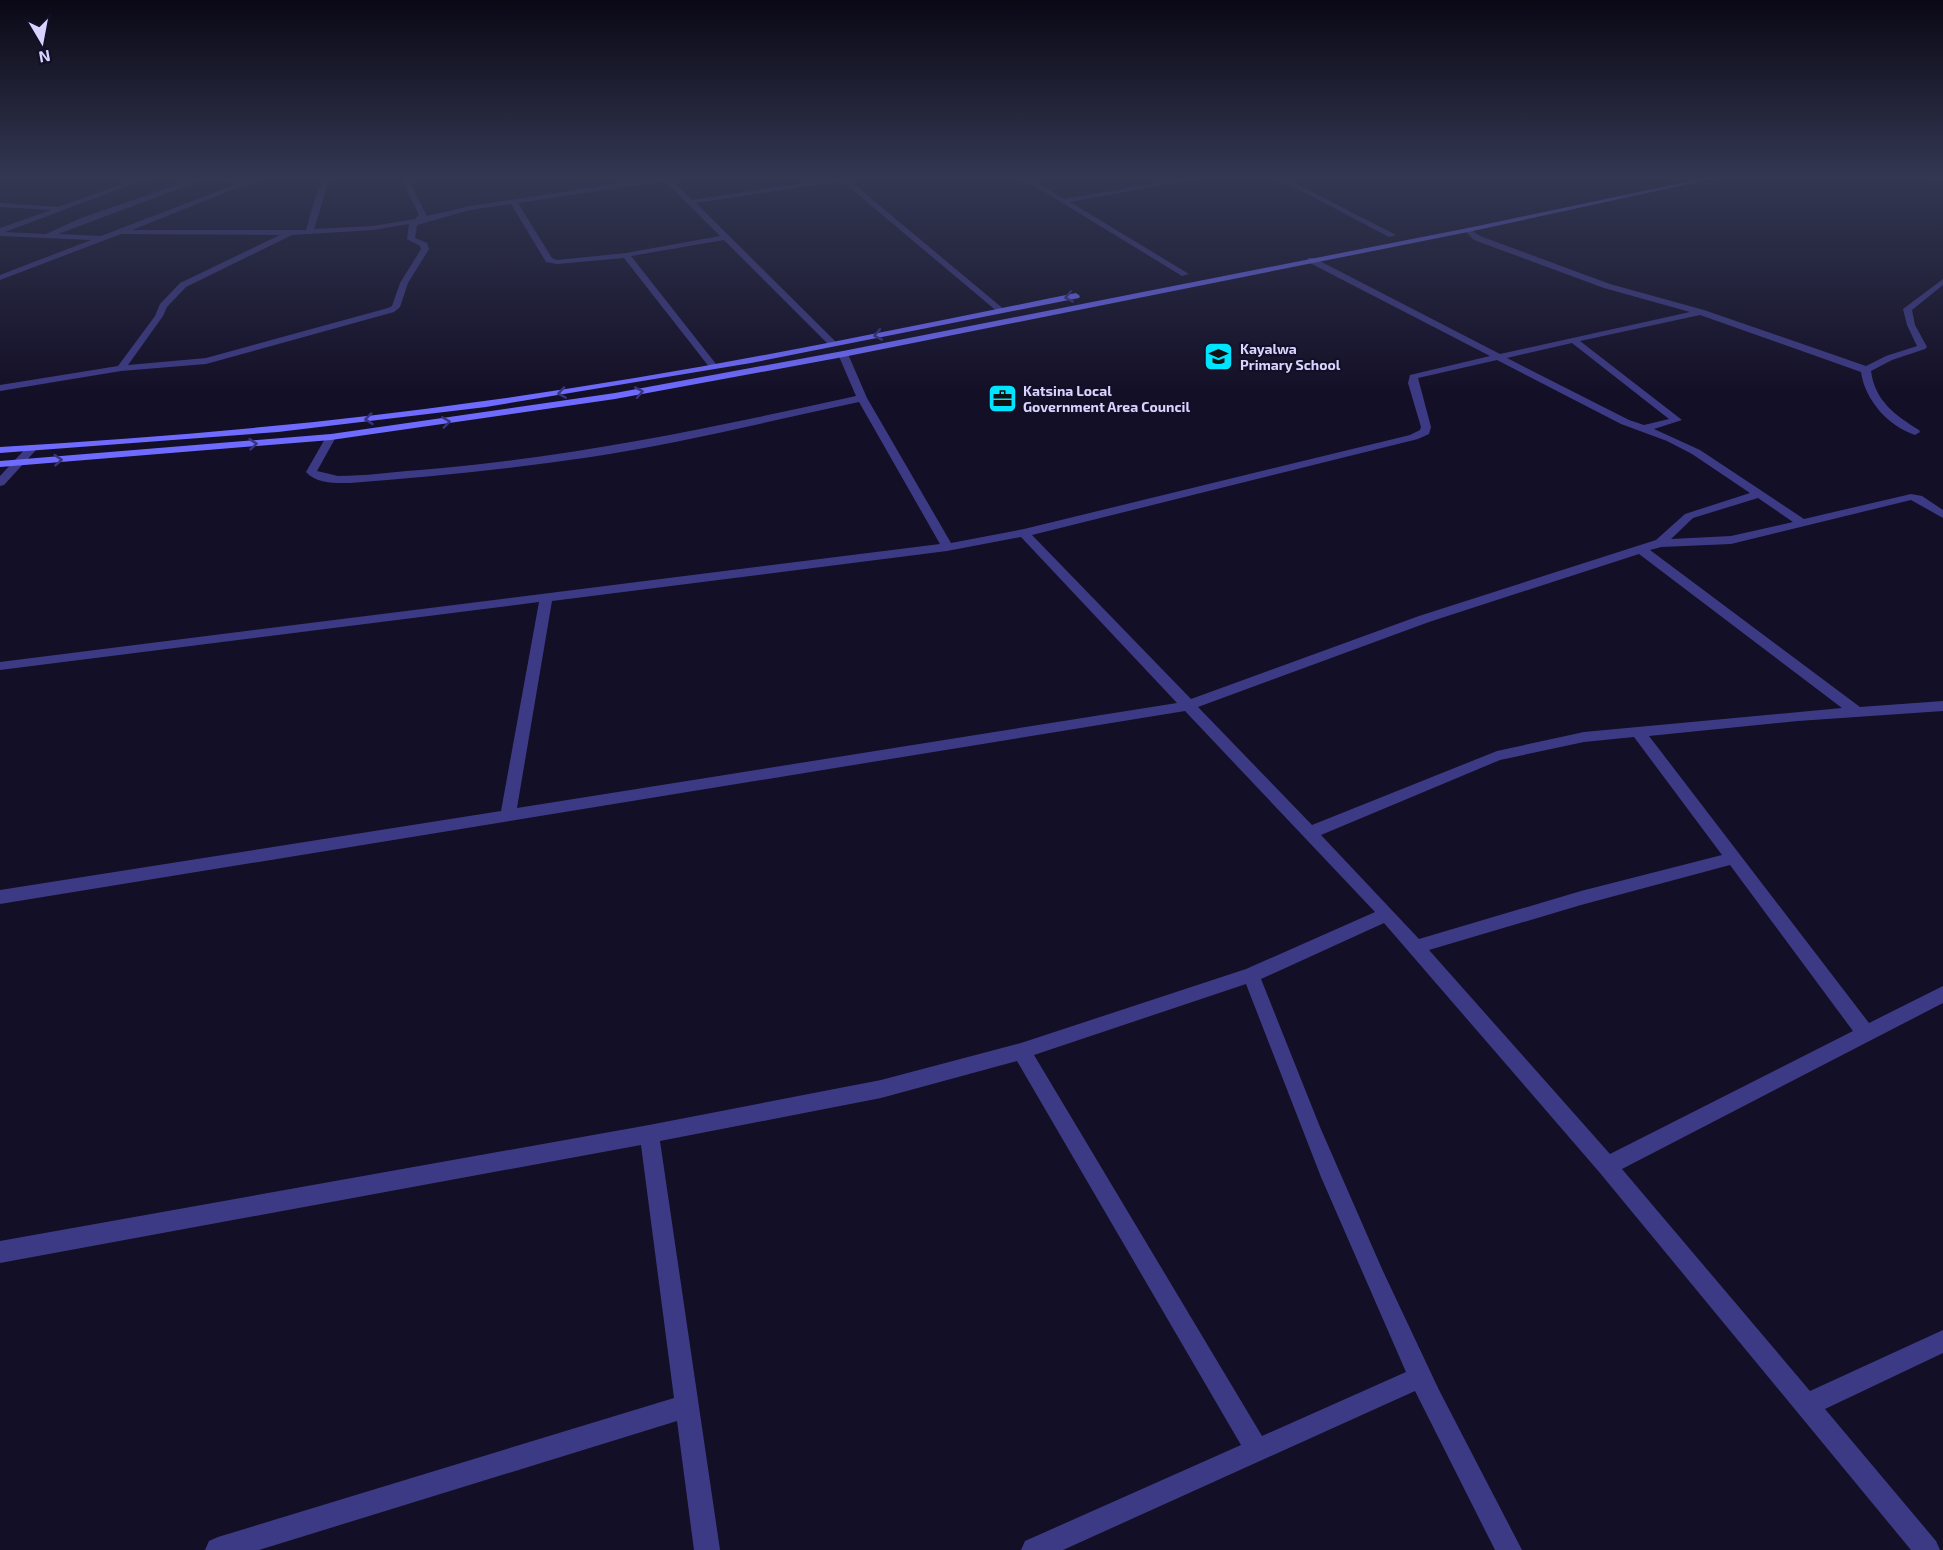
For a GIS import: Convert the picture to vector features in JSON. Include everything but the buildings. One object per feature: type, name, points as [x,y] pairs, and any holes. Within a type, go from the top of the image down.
[{"type":"main road","points":[[1283,256],[1318,249]]},
{"type":"main road","points":[[0,464],[332,437],[557,406],[843,354],[1367,249]]},
{"type":"main road","points":[[1173,276],[1196,272]]},
{"type":"main road","points":[[0,450],[166,438],[377,418],[554,394],[833,344],[1082,295]]},
{"type":"street","points":[[0,278],[79,249]]},
{"type":"street","points":[[121,368],[164,306],[183,285],[256,249]]},
{"type":"street","points":[[0,388],[121,368],[207,361],[391,310],[396,307],[405,283],[425,249]]},
{"type":"street","points":[[542,249],[549,260],[569,262],[658,249]]},
{"type":"street","points":[[737,249],[833,344]]},
{"type":"street","points":[[928,249],[1002,311]]},
{"type":"street","points":[[1144,249],[1185,274]]},
{"type":"street","points":[[1505,249],[1607,286],[1701,312],[1866,370],[1889,358],[1922,347],[1911,325],[1907,309],[1943,281]]},
{"type":"street","points":[[627,255],[713,366]]},
{"type":"street","points":[[1311,260],[1496,357],[1642,429],[1696,452],[1802,523]]},
{"type":"street","points":[[0,666],[947,547],[1024,533],[1414,437],[1425,432],[1426,427],[1413,378],[1420,374],[1701,312]]},
{"type":"street","points":[[1573,340],[1677,420],[1642,429]]},
{"type":"street","points":[[843,354],[862,398],[947,547]]},
{"type":"street","points":[[1866,370],[1866,382],[1873,399],[1888,414],[1915,432]]},
{"type":"street","points":[[332,437],[310,472],[315,477],[325,480],[474,469],[555,459],[647,443],[862,398]]},
{"type":"street","points":[[0,483],[32,448]]},
{"type":"street","points":[[1660,543],[1689,516],[1760,494]]},
{"type":"street","points":[[0,897],[1187,706],[1424,619],[1660,543],[1731,540],[1911,497],[1918,498],[1943,515]]},
{"type":"street","points":[[1024,533],[1387,915],[1607,1166],[1927,1550]]},
{"type":"street","points":[[1641,549],[1857,712]]},
{"type":"street","points":[[508,815],[546,597]]},
{"type":"street","points":[[1309,833],[1497,756],[1584,737],[1943,706]]},
{"type":"street","points":[[1638,732],[1866,1034]]},
{"type":"street","points":[[1416,948],[1581,898],[1734,858]]},
{"type":"street","points":[[0,1252],[649,1134],[881,1089],[1021,1051],[1251,975],[1387,915]]},
{"type":"street","points":[[1251,975],[1288,1075],[1421,1377],[1509,1550]]},
{"type":"street","points":[[1607,1166],[1943,994]]},
{"type":"street","points":[[1021,1051],[1258,1452]]},
{"type":"street","points":[[649,1134],[707,1550]]},
{"type":"street","points":[[1807,1405],[1943,1341]]},
{"type":"street","points":[[1034,1550],[1258,1452],[1421,1377]]},
{"type":"street","points":[[218,1550],[687,1406]]},
{"type":"place","name":"Kayalwa Primary School","points":[[1219,357]]},
{"type":"place","name":"Katsina Local Government Area Council","points":[[1002,399]]}]
